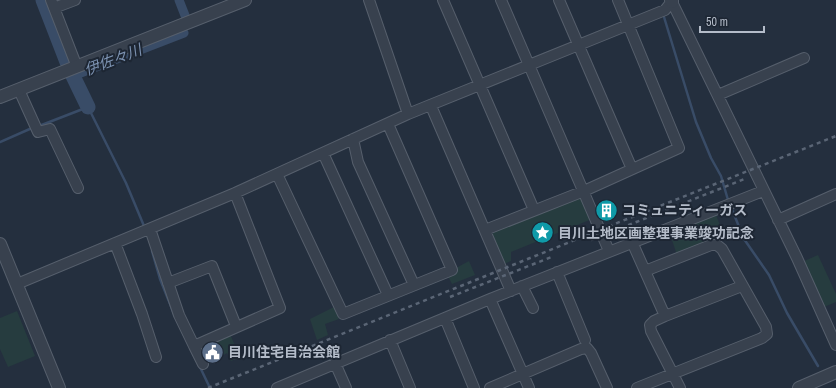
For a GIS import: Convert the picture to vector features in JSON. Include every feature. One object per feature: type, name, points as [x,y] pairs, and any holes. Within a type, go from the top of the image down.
[{"type":"street","points":[[75,0],[53,4],[77,67]]},
{"type":"street","points":[[0,97],[245,0]]},
{"type":"street","points":[[369,0],[408,114]]},
{"type":"street","points":[[442,0],[534,210]]},
{"type":"street","points":[[501,0],[528,66],[584,190],[609,251]]},
{"type":"street","points":[[559,0],[632,169]]},
{"type":"street","points":[[484,230],[584,190],[679,148],[618,0]]},
{"type":"street","points":[[17,284],[235,193],[408,114],[480,86],[628,24],[666,10],[672,1]]},
{"type":"street","points":[[672,1],[778,220],[836,345]]},
{"type":"street","points":[[718,95],[804,58]]},
{"type":"street","points":[[19,90],[36,128],[50,129],[78,188]]},
{"type":"street","points":[[430,106],[511,291]]},
{"type":"street","points":[[277,174],[342,314],[452,270],[388,124]]},
{"type":"street","points":[[353,139],[358,162],[414,285]]},
{"type":"street","points":[[323,153],[388,295]]},
{"type":"street","points":[[280,388],[335,363],[490,299],[763,190]]},
{"type":"street","points":[[194,346],[236,326],[280,308],[235,193]]},
{"type":"street","points":[[778,220],[836,194]]},
{"type":"street","points":[[150,229],[179,315],[202,364]]},
{"type":"street","points":[[632,242],[665,316]]},
{"type":"street","points":[[115,243],[142,314],[156,357]]},
{"type":"street","points":[[0,244],[60,388]]},
{"type":"street","points":[[636,388],[762,338],[767,334],[766,327],[722,249],[717,245],[711,245],[645,271]]},
{"type":"street","points":[[168,283],[212,266],[236,326]]},
{"type":"street","points":[[557,272],[585,340]]},
{"type":"street","points":[[522,286],[533,308]]},
{"type":"street","points":[[680,388],[651,330],[650,325],[654,321],[665,316],[742,286]]},
{"type":"street","points":[[490,299],[529,388]]},
{"type":"street","points":[[445,318],[474,388]]},
{"type":"street","points":[[390,340],[410,388]]},
{"type":"street","points":[[490,388],[581,349],[587,348],[592,353],[607,388]]},
{"type":"street","points":[[335,363],[346,388]]},
{"type":"street","points":[[799,388],[836,372]]},
{"type":"green space","points":[[579,198],[583,199],[592,219],[511,252],[511,261],[504,264],[492,236],[493,232]]},
{"type":"green space","points":[[715,212],[724,236],[677,255],[669,231]]},
{"type":"green space","points":[[818,255],[836,294],[836,302],[824,307],[802,262]]},
{"type":"green space","points":[[469,261],[475,275],[452,284],[448,276],[457,273],[456,268]]},
{"type":"green space","points":[[334,307],[339,319],[325,324],[328,335],[317,340],[310,319]]},
{"type":"green space","points":[[17,311],[35,356],[8,367],[0,349],[0,318]]},
{"type":"green space","points":[[230,334],[240,357],[231,361],[227,353],[222,356],[216,343],[222,340],[221,338]]},
{"type":"waterway","name":"伊佐々川","points":[[43,0],[67,62]]},
{"type":"waterway","name":"伊佐々川","points":[[179,0],[186,18]]},
{"type":"waterway","points":[[664,17],[696,122],[711,158],[721,176],[728,200]]},
{"type":"waterway","name":"伊佐々川","points":[[73,76],[184,33]]},
{"type":"waterway","name":"伊佐々川","points":[[73,76],[88,107]]},
{"type":"waterway","points":[[39,126],[88,107],[126,183],[144,226]]},
{"type":"waterway","name":"伊佐々川","points":[[0,142],[32,128]]},
{"type":"waterway","points":[[731,207],[744,239],[769,275],[787,313],[818,366]]},
{"type":"waterway","points":[[152,251],[160,279],[174,314]]},
{"type":"waterway","points":[[199,365],[210,388]]},
{"type":"railway","points":[[208,388],[836,136]]},
{"type":"railway","points":[[591,240],[747,178]]},
{"type":"railway","points":[[450,297],[554,256]]},
{"type":"place","name":"コミュニティーガス","points":[[607,210]]},
{"type":"place","name":"目川土地区画整理事業竣功記念","points":[[543,233]]},
{"type":"place","name":"目川住宅自治会館","points":[[213,352]]}]
